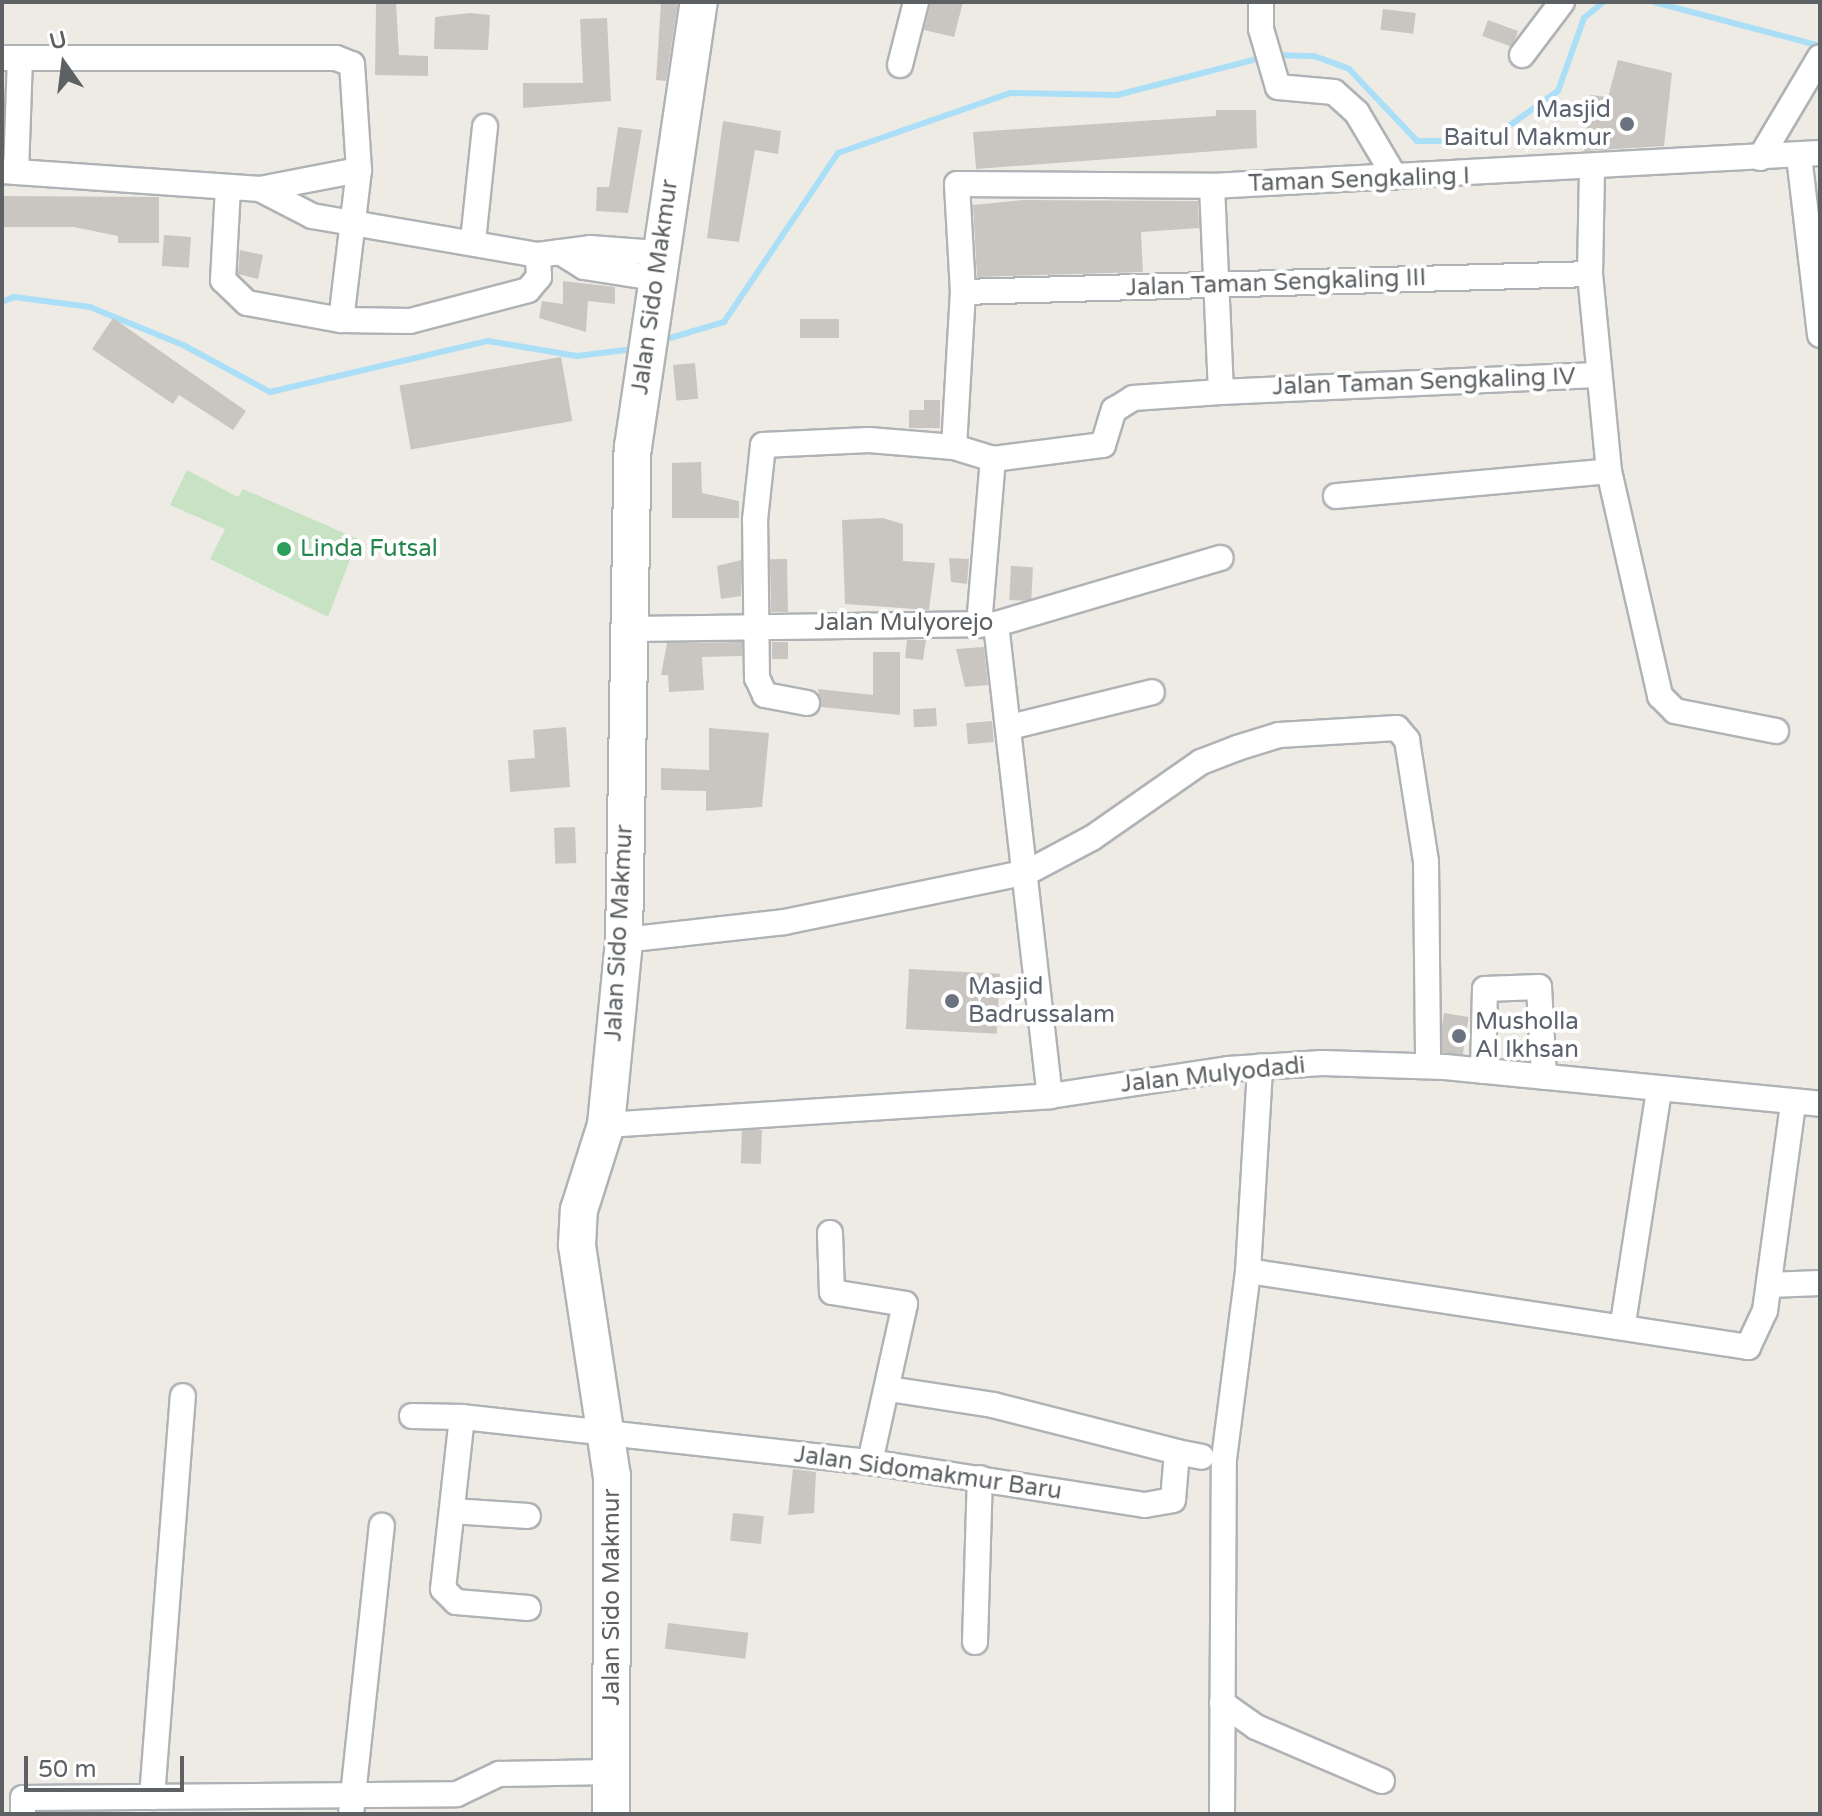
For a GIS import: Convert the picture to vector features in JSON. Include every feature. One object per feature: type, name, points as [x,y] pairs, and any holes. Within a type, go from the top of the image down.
[{"type":"main road","name":"Jalan Sido Makmur","points":[[611,1814],[608,1435],[577,1245],[579,1210],[606,1125],[624,940],[627,629],[641,378],[655,265],[699,2]]},
{"type":"street","points":[[900,65],[916,2]]},
{"type":"street","points":[[1261,2],[1261,29],[1278,87],[1334,92],[1357,113],[1395,177]]},
{"type":"street","points":[[1522,55],[1562,2]]},
{"type":"street","points":[[1760,158],[1820,57]]},
{"type":"street","points":[[341,320],[359,170],[357,78],[346,60],[11,58],[9,171],[260,189],[359,170]]},
{"type":"street","points":[[473,241],[485,127]]},
{"type":"street","points":[[1810,154],[1820,335]]},
{"type":"street","name":"Taman Sengkaling I","points":[[963,292],[957,184],[1212,186],[1592,170],[1810,154]]},
{"type":"street","points":[[1592,170],[1590,274],[1596,375],[1609,471],[1626,565],[1666,705],[1776,731]]},
{"type":"street","points":[[1212,186],[1221,392]]},
{"type":"street","points":[[228,188],[221,267],[229,293],[247,303],[341,320],[410,321],[528,290],[539,277],[549,253]]},
{"type":"street","points":[[260,189],[279,203],[354,226],[655,265]]},
{"type":"street","name":"Jalan Taman Sengkaling III","points":[[963,292],[1590,274]]},
{"type":"street","points":[[954,447],[963,292]]},
{"type":"street","name":"Jalan Taman Sengkaling IV","points":[[993,459],[1103,445],[1114,410],[1133,398],[1251,389],[1596,375]]},
{"type":"street","points":[[807,703],[760,688],[755,520],[763,445],[869,440],[954,447],[993,459],[988,624],[1010,727],[1050,1096]]},
{"type":"street","points":[[1336,496],[1609,471]]},
{"type":"street","name":"Jalan Mulyorejo","points":[[627,629],[759,622],[988,624],[1220,558]]},
{"type":"street","points":[[1010,727],[1152,692]]},
{"type":"street","points":[[624,940],[784,922],[1027,863],[1092,838],[1201,762],[1253,741],[1403,730],[1429,895],[1428,1066]]},
{"type":"street","points":[[1483,1071],[1485,989],[1539,987],[1544,1077]]},
{"type":"street","points":[[1222,1814],[1224,1459],[1248,1271],[1260,1066]]},
{"type":"street","name":"Jalan Mulyodadi","points":[[606,1125],[1050,1096],[1260,1066],[1428,1066],[1793,1104],[1820,1104]]},
{"type":"street","points":[[1623,1323],[1659,1090]]},
{"type":"street","points":[[1248,1271],[1623,1323],[1748,1347],[1760,1335],[1793,1104]]},
{"type":"street","points":[[830,1233],[832,1292],[905,1304],[889,1389],[870,1462]]},
{"type":"street","points":[[1769,1285],[1820,1283]]},
{"type":"street","points":[[889,1389],[993,1405],[1202,1457]]},
{"type":"street","points":[[152,1797],[183,1396]]},
{"type":"street","name":"Jalan Sidomakmur Baru","points":[[412,1416],[462,1417],[870,1462],[1163,1504],[1175,1497],[1177,1452]]},
{"type":"street","points":[[462,1417],[445,1595],[528,1608]]},
{"type":"street","points":[[975,1642],[980,1478]]},
{"type":"street","points":[[452,1511],[528,1516]]},
{"type":"street","points":[[351,1803],[382,1526]]},
{"type":"street","points":[[1222,1703],[1256,1727],[1382,1781]]},
{"type":"street","points":[[16,1804],[152,1797],[274,1804],[351,1803],[457,1794],[499,1774],[610,1772]]},
{"type":"green space","name":"Linda Futsal","points":[[187,470],[238,497],[243,489],[358,539],[328,617],[210,559],[225,529],[170,505]]},
{"type":"building","points":[[376,2],[396,2],[399,55],[428,56],[428,76],[375,75]]},
{"type":"building","points":[[661,2],[678,2],[666,81],[656,80]]},
{"type":"building","points":[[931,2],[963,2],[954,37],[924,30]]},
{"type":"building","points":[[1383,9],[1416,13],[1413,34],[1380,30]]},
{"type":"building","points":[[470,13],[490,15],[488,50],[434,49],[435,17]]},
{"type":"building","points":[[607,18],[611,101],[523,108],[523,83],[583,83],[580,19]]},
{"type":"building","points":[[1488,20],[1518,31],[1512,47],[1482,36]]},
{"type":"building","name":"Masjid Baitul Makmur","points":[[1618,60],[1672,73],[1664,146],[1584,151],[1591,95],[1608,97]]},
{"type":"building","points":[[1216,110],[1256,110],[1257,148],[976,169],[973,132],[1216,116]]},
{"type":"building","points":[[723,121],[781,131],[778,154],[755,150],[739,242],[707,238]]},
{"type":"building","points":[[618,127],[642,130],[628,213],[596,211],[597,187],[609,187]]},
{"type":"building","points":[[2,196],[159,197],[159,243],[118,243],[118,236],[74,227],[2,227]]},
{"type":"building","points":[[1023,200],[1198,201],[1199,228],[1141,232],[1143,272],[977,277],[973,205]]},
{"type":"building","points":[[164,235],[191,237],[189,268],[162,266]]},
{"type":"building","points":[[240,250],[263,255],[258,279],[238,274]]},
{"type":"building","points":[[563,281],[615,287],[615,304],[588,301],[586,332],[539,318],[542,301],[563,304]]},
{"type":"building","points":[[113,318],[246,411],[233,430],[179,395],[173,404],[92,349]]},
{"type":"building","points":[[800,319],[839,319],[839,338],[800,338]]},
{"type":"building","points":[[561,357],[572,421],[411,449],[399,385]]},
{"type":"building","points":[[695,363],[698,399],[676,401],[673,365]]},
{"type":"building","points":[[924,400],[940,400],[940,428],[909,428],[909,410],[924,410]]},
{"type":"building","points":[[701,462],[702,493],[739,501],[739,518],[672,518],[672,463]]},
{"type":"building","points":[[883,518],[903,524],[903,561],[935,563],[929,610],[845,604],[842,520]]},
{"type":"building","points":[[949,558],[969,559],[967,584],[951,582]]},
{"type":"building","points":[[770,559],[787,559],[788,612],[771,612]]},
{"type":"building","points":[[741,560],[741,596],[721,599],[717,566]]},
{"type":"building","points":[[1011,566],[1033,567],[1031,601],[1009,600]]},
{"type":"building","points":[[907,640],[926,640],[923,660],[905,658]]},
{"type":"building","points":[[742,642],[742,656],[702,657],[704,690],[669,692],[668,675],[661,675],[667,643]]},
{"type":"building","points":[[772,642],[788,642],[788,659],[772,659]]},
{"type":"building","points":[[984,647],[988,685],[965,687],[956,649]]},
{"type":"building","points":[[873,652],[900,652],[900,715],[821,707],[818,689],[873,695]]},
{"type":"building","points":[[936,708],[937,726],[914,727],[913,709]]},
{"type":"building","points":[[992,721],[994,742],[968,744],[966,723]]},
{"type":"building","points":[[566,727],[570,787],[510,792],[508,760],[535,758],[533,730]]},
{"type":"building","points":[[709,728],[769,733],[762,807],[706,811],[706,791],[661,790],[661,768],[709,770]]},
{"type":"building","points":[[575,827],[576,863],[555,864],[554,828]]},
{"type":"building","name":"Masjid Badrussalam","points":[[909,969],[1000,974],[997,1034],[906,1029]]},
{"type":"building","name":"Musholla Al Ikhsan","points":[[1444,1013],[1469,1017],[1463,1055],[1438,1052]]},
{"type":"building","points":[[742,1129],[762,1130],[761,1164],[741,1163]]},
{"type":"building","points":[[793,1469],[816,1472],[814,1513],[788,1515]]},
{"type":"building","points":[[733,1513],[764,1516],[761,1544],[730,1541]]},
{"type":"building","points":[[668,1623],[748,1633],[745,1659],[665,1649]]},
{"type":"waterway","points":[[1276,55],[1314,56],[1349,69],[1417,141],[1476,141],[1492,138],[1558,91],[1584,18],[1603,2]]},
{"type":"waterway","points":[[1654,2],[1820,46]]},
{"type":"waterway","points":[[660,341],[724,322],[838,153],[1010,93],[1117,95],[1265,57]]},
{"type":"waterway","points":[[2,302],[14,297],[90,307],[185,346],[270,392],[488,341],[577,356],[634,349]]},
{"type":"place","name":"Masjid Baitul Makmur","points":[[1627,124]]},
{"type":"place","name":"Linda Futsal","points":[[284,549]]},
{"type":"place","name":"Masjid Badrussalam","points":[[952,1001]]},
{"type":"place","name":"Musholla Al Ikhsan","points":[[1459,1036]]}]
